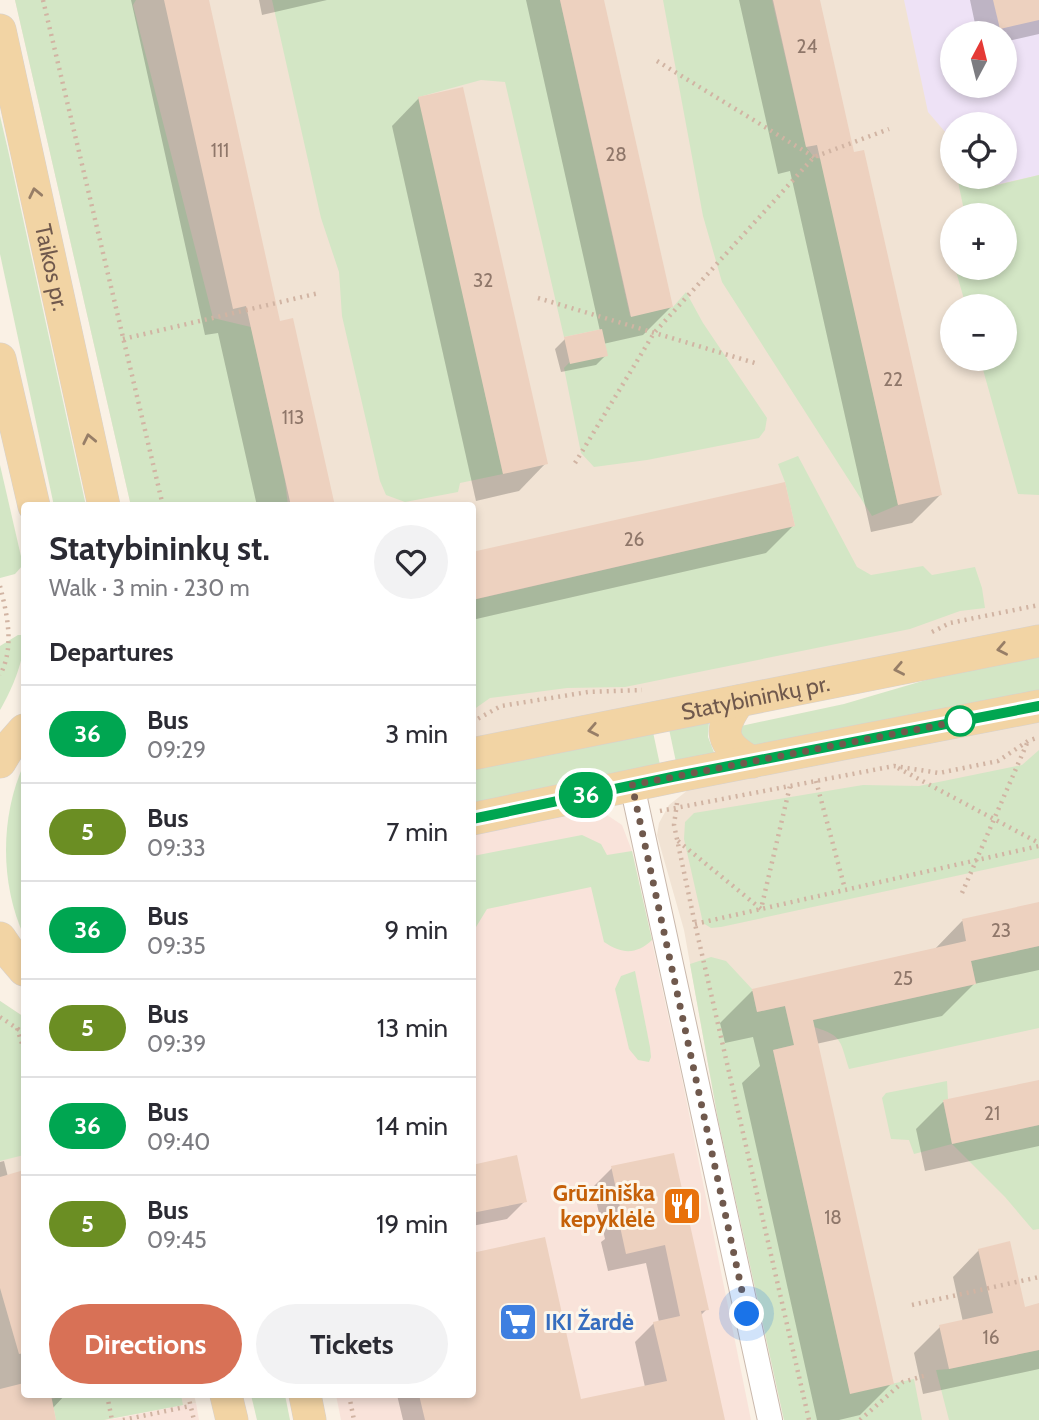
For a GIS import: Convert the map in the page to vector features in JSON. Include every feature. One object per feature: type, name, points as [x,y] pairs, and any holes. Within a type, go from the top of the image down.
[{"type":"main road","name":"Taikos pr.","points":[[0,30],[103,502]]},
{"type":"main road","points":[[0,359],[33,502]]},
{"type":"main road","name":"Statybininkų pr.","points":[[476,753],[1039,641]]},
{"type":"main road","points":[[739,701],[726,719],[725,732],[736,753],[752,762]]},
{"type":"main road","points":[[476,819],[635,800],[752,762],[1039,706]]},
{"type":"main road","points":[[11,746],[21,721]]},
{"type":"main road","points":[[0,938],[21,966]]},
{"type":"main road","points":[[0,968],[21,976]]},
{"type":"main road","points":[[227,1398],[232,1420]]},
{"type":"main road","points":[[306,1398],[310,1420]]},
{"type":"street","points":[[635,800],[769,1420]]},
{"type":"path","points":[[43,0],[162,502]]},
{"type":"path","points":[[657,61],[814,157]]},
{"type":"path","points":[[575,463],[654,333],[814,157],[889,129]]},
{"type":"path","points":[[123,339],[319,293]]},
{"type":"path","points":[[538,298],[755,363]]},
{"type":"path","points":[[0,586],[10,627],[4,668],[0,675]]},
{"type":"path","points":[[923,637],[950,622],[1039,605]]},
{"type":"path","points":[[476,720],[501,706],[588,692],[654,689]]},
{"type":"path","points":[[635,800],[678,808],[894,766],[939,773],[998,761],[1028,741],[1039,737]]},
{"type":"path","points":[[962,893],[1028,741]]},
{"type":"path","points":[[894,766],[1039,844]]},
{"type":"path","points":[[816,781],[845,889]]},
{"type":"path","points":[[761,909],[790,786]]},
{"type":"path","points":[[678,808],[674,825],[677,840],[809,1420]]},
{"type":"path","points":[[677,840],[761,909]]},
{"type":"path","points":[[695,924],[1039,844]]},
{"type":"path","points":[[0,1017],[21,1031]]},
{"type":"path","points":[[17,1028],[21,1041]]},
{"type":"path","points":[[912,1305],[1039,1277]]},
{"type":"path","points":[[860,1420],[903,1382],[927,1375]]},
{"type":"path","points":[[108,1398],[112,1420]]},
{"type":"path","points":[[189,1398],[194,1420]]},
{"type":"path","points":[[350,1398],[354,1420]]},
{"type":"path","points":[[123,1420],[150,1417],[190,1406]]},
{"type":"shaded area","points":[[15,0],[1039,0],[1039,627],[476,739],[476,502],[130,502]]},
{"type":"shaded area","points":[[904,0],[1039,0],[1039,175],[1017,180],[1017,112],[940,112],[940,126],[928,112]]},
{"type":"shaded area","points":[[1039,721],[1039,1420],[784,1420],[718,1119],[684,930],[657,835],[659,823],[669,805],[688,790]]},
{"type":"shaded area","points":[[585,809],[604,813],[622,825],[632,851],[682,1079],[751,1420],[341,1420],[337,1398],[476,1398],[476,834]]},
{"type":"shaded area","points":[[0,1001],[21,1015],[21,1398],[195,1398],[196,1403],[104,1420],[0,1420]]},
{"type":"shaded area","points":[[196,1403],[199,1420],[104,1420],[118,1418]]},
{"type":"green space","points":[[15,0],[136,0],[133,5],[213,318],[251,327],[288,502],[130,502]]},
{"type":"green space","points":[[272,0],[560,0],[630,316],[673,307],[686,292],[703,323],[767,418],[765,430],[759,438],[647,460],[594,467],[581,453],[564,368],[602,329],[564,337],[505,82],[481,80],[419,97],[503,474],[460,483],[458,492],[405,502],[386,495],[380,481],[342,316],[339,272],[321,218]]},
{"type":"green space","points":[[663,0],[772,0],[806,147],[814,157],[821,159],[898,505],[872,516],[722,282],[703,216]]},
{"type":"green space","points":[[0,116],[85,502],[53,502],[0,254]]},
{"type":"green space","points":[[1039,175],[1039,495],[1018,494],[983,371],[1017,371],[1017,294],[963,294],[958,280],[1017,280],[1017,203],[962,203],[960,189],[1017,189],[1017,180]]},
{"type":"green space","points":[[798,456],[857,567],[871,575],[923,566],[932,575],[975,567],[985,608],[960,611],[910,629],[625,687],[567,688],[490,698],[476,708],[476,599],[795,526],[778,464]]},
{"type":"green space","points":[[0,465],[21,556],[21,567],[15,574],[0,578]]},
{"type":"green space","points":[[21,635],[20,664],[0,710],[0,646]]},
{"type":"green space","points":[[1039,657],[1039,690],[748,748],[738,737],[741,726],[844,704],[943,675]]},
{"type":"green space","points":[[709,721],[708,737],[715,755],[676,762],[669,729]]},
{"type":"green space","points":[[653,732],[660,765],[476,803],[476,766]]},
{"type":"green space","points":[[1039,750],[1039,858],[721,927],[711,928],[703,923],[684,839],[685,822],[694,813],[863,785],[919,786],[1022,765]]},
{"type":"green space","points":[[21,772],[21,928],[10,894],[6,850],[10,806]]},
{"type":"green space","points":[[582,835],[601,844],[607,855],[632,851],[652,940],[629,951],[617,949],[604,942],[591,887],[487,909],[476,927],[476,855]]},
{"type":"green space","points":[[1039,946],[1039,1028],[849,1069],[839,1041],[830,1033],[814,1027],[813,1020],[976,984],[971,961]]},
{"type":"green space","points":[[711,957],[726,961],[752,989],[757,1012],[785,1006],[794,1045],[773,1050],[850,1393],[914,1379],[922,1420],[784,1420],[718,1119],[690,964]]},
{"type":"green space","points":[[635,971],[650,1047],[649,1062],[638,1060],[629,1049],[615,989],[621,976]]},
{"type":"green space","points":[[0,1001],[21,1015],[21,1156],[0,1161]]},
{"type":"green space","points":[[947,1081],[948,1099],[943,1101],[952,1144],[914,1154],[909,1140],[891,1139],[882,1098],[886,1093]]},
{"type":"green space","points":[[1039,1125],[1039,1229],[1033,1230],[1005,1197],[952,1144]]},
{"type":"green space","points":[[1039,1350],[1039,1420],[949,1420],[936,1370]]},
{"type":"green space","points":[[182,1398],[183,1405],[104,1420],[56,1420],[52,1399]]},
{"type":"green space","points":[[252,1398],[286,1398],[290,1420],[257,1420]]},
{"type":"building","points":[[164,0],[209,0],[280,321],[293,318],[334,502],[290,502],[246,306],[233,309]]},
{"type":"building","points":[[560,0],[604,0],[673,307],[631,317]]},
{"type":"building","points":[[773,0],[820,0],[854,152],[864,150],[942,495],[898,505],[817,145],[806,147]]},
{"type":"building","points":[[993,0],[1039,0],[1039,20],[1017,25],[1017,21],[998,21]]},
{"type":"building","points":[[463,87],[548,464],[503,474],[418,97]]},
{"type":"building","points":[[602,329],[608,356],[570,364],[564,337]]},
{"type":"building","points":[[785,482],[795,526],[476,599],[476,551]]},
{"type":"building","points":[[1039,902],[1039,946],[971,961],[976,984],[813,1020],[894,1384],[850,1394],[773,1050],[794,1045],[785,1006],[757,1012],[752,989],[966,941],[962,919]]},
{"type":"building","points":[[1039,1080],[1039,1125],[952,1144],[943,1100]]},
{"type":"building","points":[[674,1153],[709,1310],[701,1311],[725,1420],[425,1420],[420,1398],[476,1398],[476,1252],[545,1237],[581,1399],[667,1381],[653,1322],[680,1316],[665,1245],[626,1254],[619,1222],[623,1221],[611,1166]]},
{"type":"building","points":[[517,1155],[527,1202],[476,1212],[476,1164]]},
{"type":"building","points":[[21,1171],[19,1354],[0,1288],[0,1177]]},
{"type":"building","points":[[1010,1241],[1025,1307],[1039,1303],[1039,1350],[949,1369],[939,1325],[993,1313],[978,1249]]},
{"type":"building","points":[[21,1384],[21,1398],[52,1398],[56,1420],[0,1420],[0,1389]]},
{"type":"bus line","name":"36","points":[[476,818],[1039,706]]},
{"type":"place","name":"Grūziniška kepyklėlė","points":[[682,1206]]},
{"type":"place","name":"IKI Žardė","points":[[518,1322]]},
{"type":"route","points":[[747,1314],[632,785],[960,721]]}]
